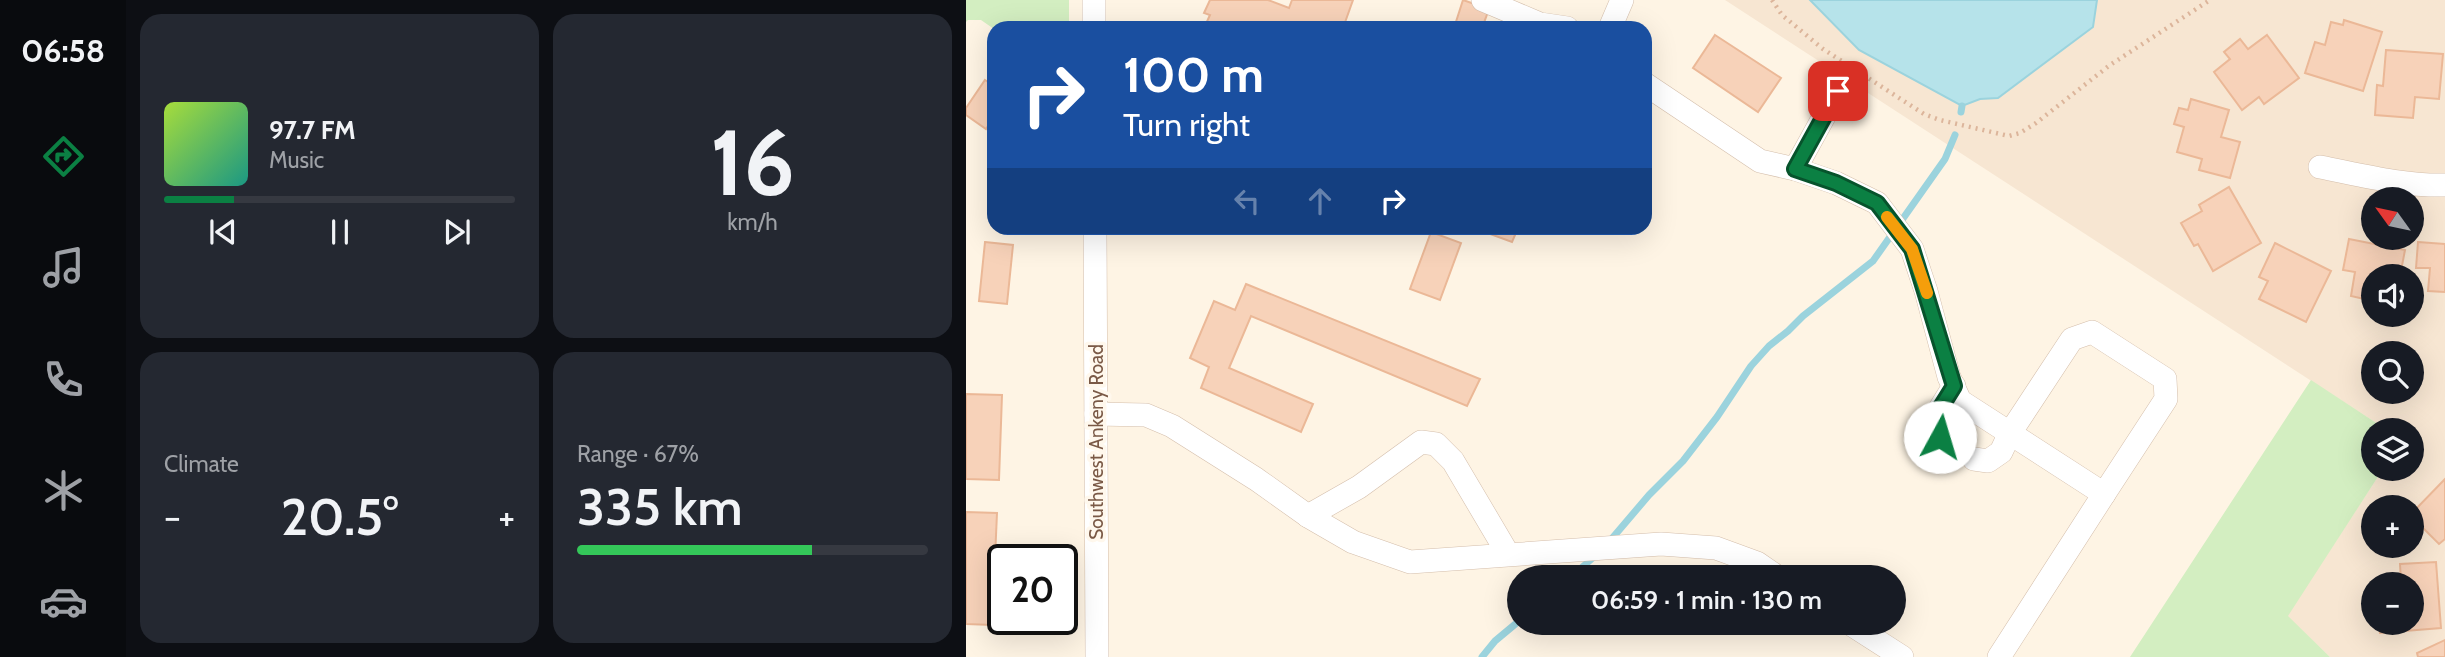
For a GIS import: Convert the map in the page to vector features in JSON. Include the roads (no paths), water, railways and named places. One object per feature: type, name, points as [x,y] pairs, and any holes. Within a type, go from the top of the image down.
[{"type":"street","points":[[1094,0],[1094,21]]},
{"type":"street","points":[[1483,0],[1533,21]]},
{"type":"street","points":[[1613,21],[1622,0]]},
{"type":"street","points":[[1652,89],[1759,161],[1795,169],[1836,183],[1877,203],[1912,249],[1960,401],[2104,494]]},
{"type":"street","points":[[1795,169],[1838,91]]},
{"type":"street","points":[[2320,167],[2384,179],[2445,185]]},
{"type":"street","name":"Southwest Ankeny Road","points":[[1095,235],[1097,657]]},
{"type":"street","points":[[1974,459],[1988,461],[2001,452],[2010,433],[2072,339],[2092,332],[2165,379],[2166,399],[1999,657]]},
{"type":"street","points":[[1951,445],[1940,437],[1936,415],[1954,386]]},
{"type":"street","points":[[1096,414],[1146,415],[1172,426],[1256,479],[1308,516],[1353,542],[1410,562],[1661,544],[1716,548],[1760,565]]},
{"type":"street","points":[[1308,516],[1359,487],[1421,442],[1436,444],[1453,461],[1508,554]]},
{"type":"street","points":[[1868,635],[1902,657]]},
{"type":"water","points":[[1810,0],[2097,0],[2093,27],[1998,98],[1980,99],[1962,106],[1859,50]]},
{"type":"waterway","points":[[1961,112],[1962,106]]},
{"type":"waterway","points":[[1609,542],[1649,495],[1683,461],[1751,366],[1769,346],[1873,261],[1945,159],[1955,135]]},
{"type":"waterway","points":[[1585,565],[1596,555]]},
{"type":"waterway","points":[[1482,657],[1507,631]]}]
